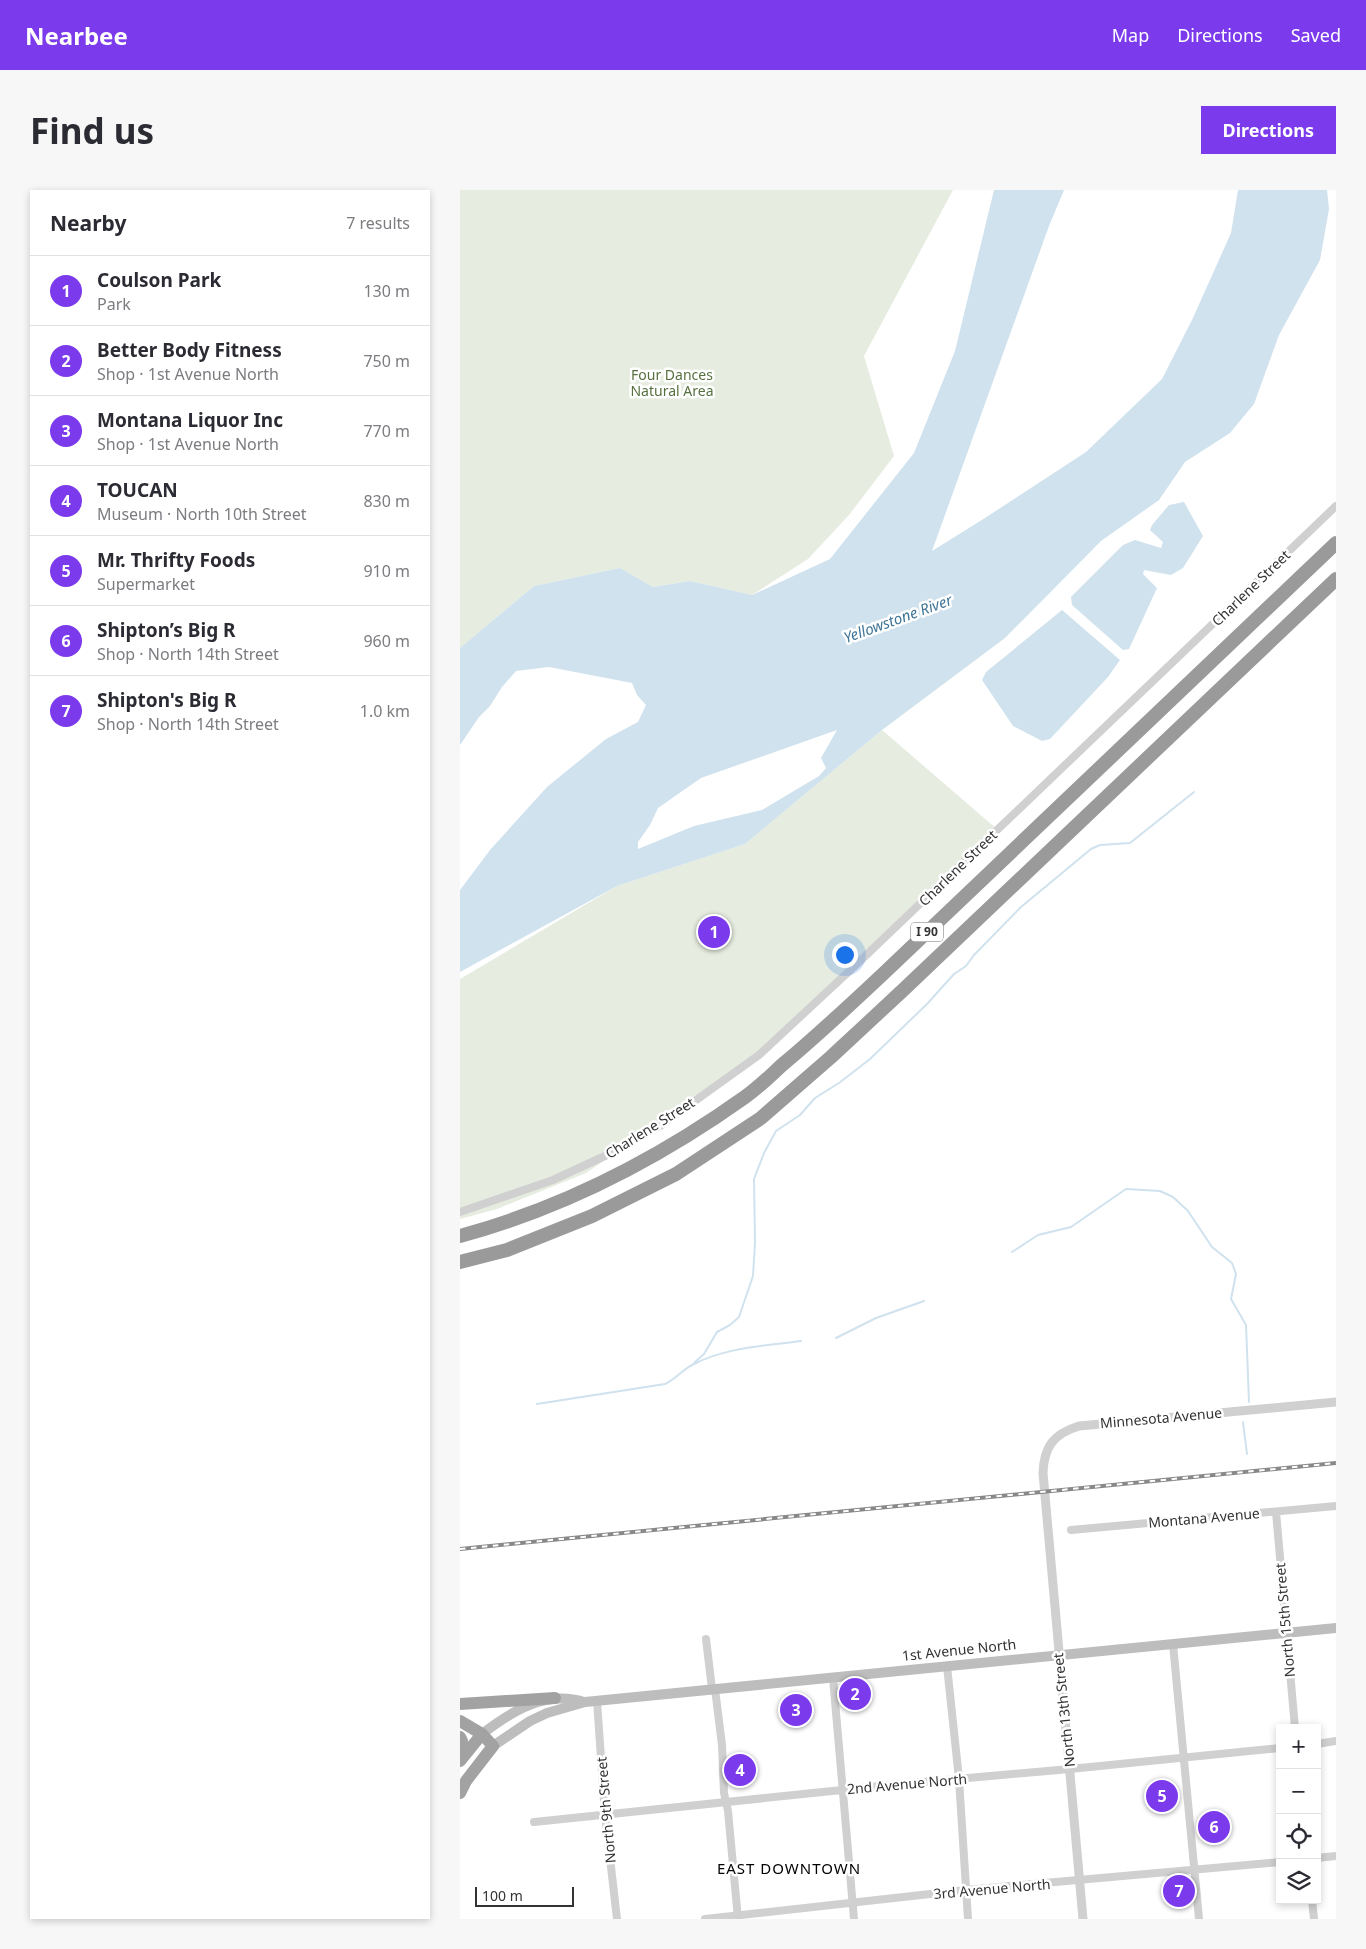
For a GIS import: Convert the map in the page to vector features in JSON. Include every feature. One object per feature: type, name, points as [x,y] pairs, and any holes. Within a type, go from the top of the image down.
[{"type":"highway","name":"I 90","points":[[460,1236],[499,1225],[584,1192],[663,1151],[746,1096],[813,1040],[884,974],[1336,543]]},
{"type":"highway","name":"I 90","points":[[460,1262],[507,1250],[592,1216],[676,1174],[760,1118],[831,1057],[901,992],[1336,579]]},
{"type":"highway","points":[[460,1704],[555,1698]]},
{"type":"highway","points":[[460,1721],[482,1734],[493,1746],[466,1781],[460,1793]]},
{"type":"highway","name":"1st Avenue North","points":[[460,1761],[482,1734]]},
{"type":"highway","points":[[460,1737],[462,1741],[460,1755]]},
{"type":"main road","name":"1st Avenue North","points":[[493,1746],[530,1721],[547,1713],[585,1702],[1336,1628]]},
{"type":"main road","name":"1st Avenue North","points":[[482,1734],[505,1716],[521,1708],[555,1698],[576,1699],[585,1702]]},
{"type":"street","name":"Charlene Street","points":[[460,1212],[553,1180],[607,1156],[660,1126],[759,1055],[872,950],[1336,506]]},
{"type":"street","name":"Minnesota Avenue","points":[[1045,1502],[1042,1473],[1044,1456],[1051,1442],[1069,1429],[1096,1424],[1336,1402]]},
{"type":"street","name":"North 13th Street","points":[[1045,1502],[1083,1919]]},
{"type":"street","name":"Montana Avenue","points":[[1071,1530],[1336,1506]]},
{"type":"street","name":"North 15th Street","points":[[1276,1512],[1295,1724]]},
{"type":"street","points":[[706,1639],[722,1745],[738,1918]]},
{"type":"street","points":[[1173,1644],[1199,1919]]},
{"type":"street","points":[[947,1666],[959,1779],[968,1919]]},
{"type":"street","points":[[833,1678],[854,1919]]},
{"type":"street","name":"North 9th Street","points":[[597,1701],[605,1815],[617,1919]]},
{"type":"street","points":[[1321,1744],[1336,1742]]},
{"type":"street","name":"2nd Avenue North","points":[[534,1822],[1276,1748]]},
{"type":"street","points":[[1321,1858],[1336,1856]]},
{"type":"street","name":"3rd Avenue North","points":[[705,1919],[738,1918],[966,1890],[1276,1862]]},
{"type":"street","points":[[1312,1904],[1314,1919]]},
{"type":"green space","name":"Four Dances Natural Area","points":[[460,190],[953,190],[864,356],[894,456],[849,515],[808,559],[752,595],[690,581],[653,587],[620,568],[534,586],[460,648]]},
{"type":"green space","points":[[882,730],[998,830],[759,1055],[586,1173],[497,1209],[460,1219],[460,979],[617,886],[745,844]]},
{"type":"water","name":"Yellowstone River","points":[[994,190],[1064,190],[1049,226],[932,551],[1086,452],[1162,379],[1192,320],[1231,233],[1238,190],[1327,190],[1329,209],[1320,260],[1279,335],[1254,404],[1230,433],[1185,462],[1159,500],[1101,541],[1005,638],[882,730],[745,844],[617,886],[460,972],[460,890],[490,850],[547,787],[606,739],[638,722],[646,705],[637,695],[632,683],[549,667],[516,671],[502,687],[490,706],[479,717],[460,745],[460,648],[534,586],[620,568],[653,587],[690,581],[752,595],[830,559],[914,453],[955,351]],"holes":[[[837,730],[821,758],[826,768],[819,776],[762,810],[694,826],[638,849],[638,842],[650,825],[658,808],[701,778]]]},
{"type":"water","points":[[1184,502],[1203,536],[1183,568],[1171,575],[1144,570],[1143,574],[1157,588],[1129,649],[1123,650],[1072,605],[1071,597],[1123,545],[1135,540],[1161,548],[1163,542],[1150,530],[1152,525],[1169,505]]},
{"type":"water","points":[[1062,610],[1120,660],[1108,677],[1050,739],[1042,741],[1013,726],[982,680],[986,672]]},
{"type":"waterway","points":[[694,1363],[704,1354],[717,1332],[730,1325],[739,1317],[753,1276],[755,1243],[754,1179],[764,1153],[776,1131],[800,1115],[815,1098],[839,1083],[870,1059],[927,1004],[954,974],[966,966],[974,955],[1021,907],[1091,849],[1100,845],[1130,843],[1194,792]]},
{"type":"waterway","points":[[1012,1252],[1038,1235],[1071,1227],[1126,1189],[1160,1191],[1173,1197],[1188,1211],[1212,1247],[1232,1263],[1236,1274],[1231,1299],[1246,1325],[1249,1402]]},
{"type":"waterway","points":[[836,1338],[876,1318],[924,1301]]},
{"type":"waterway","points":[[537,1404],[665,1384],[690,1366],[707,1358],[747,1348],[801,1341]]},
{"type":"waterway","points":[[1243,1422],[1247,1454]]},
{"type":"railway","points":[[460,1549],[1336,1463]]},
{"type":"place","name":"Coulson Park","points":[[714,932]]},
{"type":"place","name":"Better Body Fitness","points":[[855,1694]]},
{"type":"place","name":"Montana Liquor Inc","points":[[796,1710]]},
{"type":"place","name":"TOUCAN","points":[[740,1770]]},
{"type":"place","name":"Mr. Thrifty Foods","points":[[1162,1796]]},
{"type":"place","name":"Shipton’s Big R","points":[[1214,1827]]},
{"type":"place","name":"Shipton's Big R","points":[[1179,1891]]},
{"type":"district","name":"EAST DOWNTOWN","points":[[789,1869]]}]
